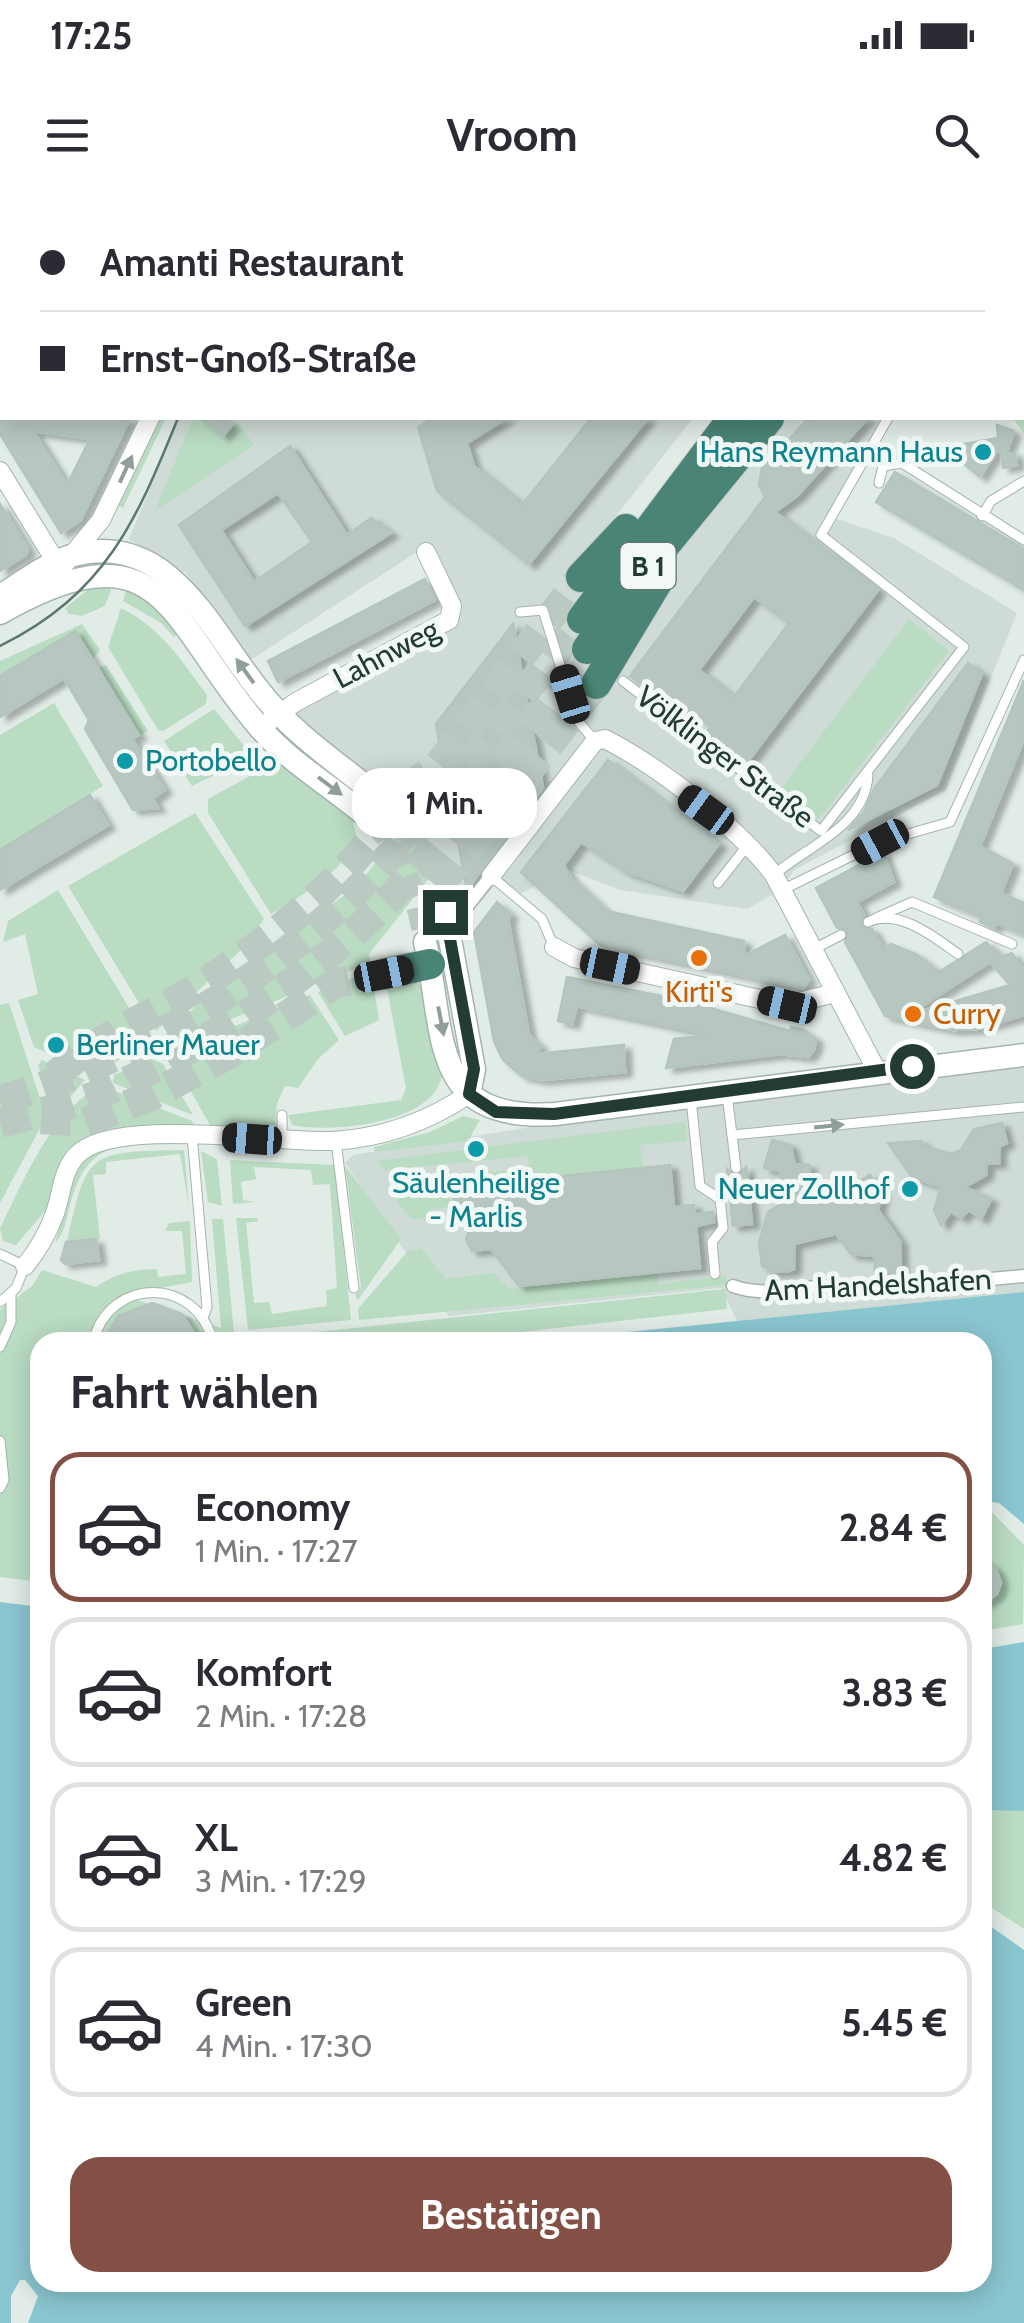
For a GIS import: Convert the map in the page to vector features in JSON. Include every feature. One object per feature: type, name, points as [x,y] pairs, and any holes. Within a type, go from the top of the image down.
[{"type":"highway","name":"B 1","points":[[707,474],[732,420]]},
{"type":"highway","name":"B 1","points":[[584,634],[707,474],[767,420]]},
{"type":"highway","points":[[582,577],[678,466],[707,474],[707,514],[663,573],[609,682]]},
{"type":"highway","points":[[384,974],[428,953]]},
{"type":"street","points":[[46,588],[101,520],[149,420]]},
{"type":"street","points":[[0,471],[67,558]]},
{"type":"street","points":[[0,613],[46,588],[99,574],[125,578],[151,592],[182,620],[260,728],[386,804],[280,714],[189,595],[166,572],[116,546],[101,520]]},
{"type":"street","name":"Lahnweg","points":[[260,728],[449,620],[452,606],[426,552]]},
{"type":"street","points":[[0,596],[67,558],[133,556]]},
{"type":"street","points":[[151,592],[166,572]]},
{"type":"street","points":[[877,1071],[778,883],[748,844],[600,740],[428,953],[452,1074],[469,1094],[496,1112],[519,1116],[1024,1055]]},
{"type":"street","points":[[448,925],[474,1069],[469,1094]]},
{"type":"street","points":[[554,947],[574,958],[787,1005],[835,993]]},
{"type":"street","points":[[25,1266],[48,1232],[75,1156],[110,1138],[192,1135],[336,1140],[414,1124],[469,1094]]},
{"type":"street","name":"Am Handelshafen","points":[[733,1286],[750,1292],[850,1284],[869,1290],[1024,1276]]},
{"type":"lane","name":"Völklinger Straße","points":[[609,682],[821,831],[964,648],[821,535],[887,420]]},
{"type":"lane","points":[[879,484],[883,466],[902,463],[1024,540]]},
{"type":"lane","points":[[982,516],[990,501],[1024,481]]},
{"type":"lane","points":[[520,612],[543,610],[578,720],[600,740]]},
{"type":"lane","points":[[778,883],[880,842],[950,822],[1024,660]]},
{"type":"lane","points":[[778,883],[791,860],[831,839],[867,791],[868,773]]},
{"type":"lane","points":[[718,883],[748,844]]},
{"type":"lane","points":[[490,876],[542,919],[554,947]]},
{"type":"lane","points":[[958,954],[925,931],[872,920],[912,902],[1012,944]]},
{"type":"lane","points":[[814,950],[841,935]]},
{"type":"lane","points":[[727,1091],[736,1168]]},
{"type":"lane","points":[[690,1096],[700,1186],[720,1199],[722,1228],[712,1242],[715,1274]]},
{"type":"lane","points":[[732,1135],[1024,1107]]},
{"type":"lane","points":[[282,1116],[282,1140]]},
{"type":"lane","points":[[192,1135],[207,1307],[203,1318]]},
{"type":"lane","points":[[336,1140],[354,1288]]},
{"type":"lane","points":[[0,1254],[25,1266],[11,1293],[0,1302]]},
{"type":"lane","points":[[99,1332],[110,1309],[141,1292],[176,1296],[203,1318],[209,1332]]},
{"type":"lane","points":[[0,1348],[12,1322],[11,1293]]},
{"type":"lane","points":[[0,1441],[4,1480],[0,1488]]},
{"type":"shaded area","points":[[178,420],[691,420],[576,567],[600,679],[714,496],[774,420],[893,420],[834,518],[894,538],[1017,613],[946,790],[794,870],[781,890],[747,909],[621,890],[568,870],[520,894],[497,882],[452,936],[431,843],[392,801],[290,714],[460,616],[423,548],[249,661],[186,573],[129,539]]},
{"type":"shaded area","points":[[1024,1058],[1024,1292],[737,1321],[721,1288],[449,1316],[345,1163],[353,1155],[725,1097]]},
{"type":"green space","points":[[157,420],[165,420],[123,508],[117,505]]},
{"type":"green space","points":[[192,420],[203,420],[223,435],[237,422],[254,445],[155,511]]},
{"type":"green space","points":[[1014,420],[1024,420],[1024,434]]},
{"type":"green space","points":[[94,585],[112,587],[105,606],[82,616],[69,614],[65,608]]},
{"type":"green space","points":[[126,591],[149,602],[180,632],[174,637],[161,623],[123,601]]},
{"type":"green space","points":[[121,608],[159,635],[207,695],[206,704],[163,731],[158,730],[108,647]]},
{"type":"green space","points":[[909,619],[949,651],[818,820],[779,791]]},
{"type":"green space","points":[[82,624],[100,650],[92,660],[75,631],[0,676],[0,661]]},
{"type":"green space","points":[[106,665],[148,731],[139,736],[98,668]]},
{"type":"green space","points":[[54,703],[103,786],[0,850],[0,735]]},
{"type":"green space","points":[[214,709],[249,752],[240,763],[192,786],[164,741]]},
{"type":"green space","points":[[279,760],[352,818],[357,838],[332,873],[271,914],[208,813],[208,799]]},
{"type":"green space","points":[[417,810],[430,877],[369,954],[370,963],[314,985],[285,938],[358,885]]},
{"type":"green space","points":[[195,813],[264,919],[245,946],[156,1031],[68,886]]},
{"type":"green space","points":[[58,890],[143,1031],[141,1046],[96,1074],[34,1047],[18,1000],[38,994],[25,934],[3,942],[8,921]]},
{"type":"green space","points":[[278,943],[305,989],[167,1045],[163,1037],[190,1011]]},
{"type":"green space","points":[[371,971],[379,1020],[345,1036],[318,992]]},
{"type":"green space","points":[[412,979],[426,989],[440,1043],[442,1074],[435,1091],[421,1105],[378,1122],[330,1128],[292,1125],[288,1115],[401,1100],[406,1088],[386,983]]},
{"type":"green space","points":[[310,995],[339,1040],[318,1059],[298,1088],[285,1086],[277,1103],[275,1127],[266,1131],[211,1127],[169,1053]]},
{"type":"green space","points":[[9,1003],[46,1117],[0,1203],[0,1005]]},
{"type":"green space","points":[[152,1059],[163,1064],[193,1115],[113,1083],[114,1075]]},
{"type":"green space","points":[[42,1060],[85,1080],[60,1109],[51,1104],[38,1065]]},
{"type":"green space","points":[[105,1087],[192,1121],[194,1126],[126,1127],[92,1136],[46,1210],[16,1245],[3,1241],[0,1229],[42,1147],[71,1108]]},
{"type":"green space","points":[[463,1116],[480,1120],[468,1141],[375,1152],[374,1147],[430,1132]]},
{"type":"green space","points":[[685,1122],[687,1141],[640,1145],[643,1168],[458,1186],[456,1176],[529,1168],[528,1156],[386,1170],[376,1161]]},
{"type":"green space","points":[[176,1139],[181,1144],[122,1147],[95,1158],[76,1186],[64,1228],[55,1243],[78,1164],[103,1148]]},
{"type":"green space","points":[[184,1150],[189,1207],[180,1154],[106,1162],[106,1174],[93,1175],[100,1239],[67,1242],[80,1189],[97,1162],[128,1152]]},
{"type":"green space","points":[[201,1151],[217,1159],[222,1206],[208,1202]]},
{"type":"green space","points":[[230,1160],[335,1165],[351,1320],[248,1330],[236,1218],[258,1218],[246,1223],[254,1303],[269,1302],[272,1314],[327,1306],[326,1290],[337,1288],[330,1184],[313,1185],[311,1170],[254,1167],[256,1179],[241,1182],[243,1200],[256,1202],[233,1204]]},
{"type":"green space","points":[[345,1166],[401,1239],[358,1300],[355,1296],[361,1288]]},
{"type":"green space","points":[[439,1186],[455,1206],[429,1210],[433,1218],[411,1219],[396,1200],[400,1190]]},
{"type":"green space","points":[[212,1219],[223,1219],[234,1332],[30,1332],[30,1581],[0,1577],[0,1310],[32,1286],[42,1270],[96,1287],[140,1270],[157,1269],[158,1277],[186,1274],[182,1231],[165,1231],[169,1223],[190,1221],[192,1282],[122,1295],[221,1328]]},
{"type":"green space","points":[[421,1248],[446,1279],[494,1273],[508,1288],[657,1274],[659,1284],[725,1276],[726,1285],[359,1320],[358,1309],[407,1252]]},
{"type":"green space","points":[[725,1289],[727,1309],[521,1332],[316,1332]]},
{"type":"green space","points":[[992,1512],[1024,1545],[1023,1624],[992,1629]]},
{"type":"green space","points":[[992,1808],[1024,1811],[1024,1929],[992,1908]]},
{"type":"water","points":[[1024,1292],[1024,1524],[999,1503],[992,1502],[992,1332],[628,1332]]},
{"type":"water","points":[[0,1602],[30,1606],[30,2286],[20,2280],[11,2296],[11,2323],[0,2323]]},
{"type":"water","points":[[1024,1642],[1024,1811],[992,1810],[992,1647]]},
{"type":"water","points":[[992,1927],[1024,1950],[1024,2323],[28,2323],[38,2296],[35,2292],[992,2292]]},
{"type":"building","points":[[0,420],[129,420],[80,521],[61,533],[0,434]],"holes":[[[33,431],[90,439],[67,485]]]},
{"type":"building","points":[[203,420],[225,420],[232,425],[223,436]]},
{"type":"building","points":[[430,420],[504,420],[467,443],[474,466],[522,505],[589,420],[646,420],[529,564],[437,491],[418,427]]},
{"type":"building","points":[[807,420],[866,420],[797,496],[775,512],[878,590],[746,764],[706,733],[711,726],[694,713],[676,700],[671,707],[630,676],[765,497],[759,485],[762,468]],"holes":[[[754,597],[789,623],[734,697],[699,670]]]},
{"type":"building","name":"Hans Reymann Haus","points":[[997,425],[1014,431],[1006,454],[1015,453],[1017,465],[1003,468],[1000,446],[980,477],[961,461],[958,445],[998,438]]},
{"type":"building","points":[[290,446],[347,535],[371,518],[391,533],[245,626],[179,525]],"holes":[[[278,493],[312,542],[254,582],[221,530]]]},
{"type":"building","points":[[895,472],[1024,549],[1024,590],[876,502]]},
{"type":"building","points":[[0,504],[28,549],[26,555],[0,571]]},
{"type":"building","points":[[425,579],[435,600],[278,682],[268,661]]},
{"type":"building","points":[[513,624],[543,788],[467,890],[436,724]]},
{"type":"building","points":[[75,631],[139,735],[132,739],[165,790],[153,798],[158,808],[133,810],[85,729],[89,720],[64,678],[0,717],[0,676]]},
{"type":"building","points":[[968,663],[982,674],[937,785],[848,830],[864,812],[874,789]]},
{"type":"building","points":[[1024,680],[1024,739],[980,846],[1013,864],[1001,893],[1024,903],[1024,934],[996,923],[994,928],[980,922],[982,917],[934,897]]},
{"type":"building","points":[[608,760],[719,844],[683,891],[625,871],[581,842],[564,865],[571,878],[607,911],[744,941],[744,956],[785,935],[809,980],[803,988],[600,945],[521,872]]},
{"type":"building","points":[[90,795],[108,825],[0,890],[0,850]]},
{"type":"building","points":[[883,852],[894,882],[857,902],[864,915],[862,927],[872,929],[883,948],[891,944],[916,954],[939,972],[986,942],[1000,955],[990,961],[1012,953],[1024,970],[1024,1015],[977,1029],[953,1030],[885,1016],[845,942],[848,930],[837,928],[816,888]],"holes":[[[990,962],[1010,985],[908,1015]]]},
{"type":"building","points":[[497,902],[511,915],[508,919],[529,1035],[541,1047],[536,1054],[624,1045],[625,1072],[542,1080],[522,1076],[503,1060],[494,1041],[474,932]]},
{"type":"building","points":[[567,977],[686,1001],[790,1031],[791,1027],[804,1030],[816,1039],[814,1050],[808,1057],[780,1054],[666,1068],[674,1039],[713,1035],[577,1006],[572,1024],[558,1021]]},
{"type":"building","points":[[1002,1123],[1007,1143],[999,1147],[999,1163],[987,1164],[986,1175],[965,1187],[991,1199],[981,1219],[969,1210],[961,1218],[951,1212],[941,1225],[934,1210],[941,1187],[912,1177],[888,1143],[922,1141],[922,1146],[951,1154],[961,1150],[974,1129]]},
{"type":"building","points":[[772,1140],[790,1145],[795,1164],[809,1165],[812,1193],[836,1185],[840,1192],[870,1175],[882,1193],[878,1210],[900,1241],[901,1273],[875,1271],[875,1256],[851,1254],[836,1234],[794,1244],[794,1269],[774,1272],[762,1266],[759,1243],[768,1212],[781,1204],[780,1171],[764,1168]]},
{"type":"building","points":[[670,1165],[674,1207],[694,1205],[694,1214],[713,1212],[714,1222],[696,1226],[700,1268],[519,1286],[491,1249],[472,1251],[466,1239],[472,1222],[446,1188]]},
{"type":"building","points":[[746,1167],[752,1224],[733,1226],[727,1169],[736,1176]]},
{"type":"building","points":[[96,1239],[99,1260],[65,1264],[61,1260],[66,1242]]},
{"type":"building","points":[[152,1303],[182,1314],[194,1332],[109,1332],[118,1316]]},
{"type":"building","points":[[992,1566],[1001,1583],[992,1598]]},
{"type":"tunnel","points":[[403,791],[438,766],[581,577]]},
{"type":"tunnel","points":[[0,1100],[50,1084],[151,1038],[249,979],[294,945],[336,910],[402,843],[582,619]]},
{"type":"tunnel","points":[[0,1123],[88,1098],[152,1069],[264,1002],[334,949],[395,893],[446,835],[587,649]]},
{"type":"tunnel","points":[[438,887],[596,684]]},
{"type":"tunnel","points":[[384,801],[422,852],[445,912]]},
{"type":"tunnel","points":[[372,821],[401,861],[425,942]]},
{"type":"tunnel","points":[[55,1076],[90,1048],[187,994],[253,949],[321,893],[380,829]]},
{"type":"tunnel","points":[[41,1119],[85,1122],[151,1096],[229,1054],[336,983],[384,974]]},
{"type":"tram line","points":[[0,646],[66,603],[113,552],[147,490],[177,420]]},
{"type":"place","name":"Hans Reymann Haus","points":[[983,452]]},
{"type":"place","name":"Portobello","points":[[125,761]]},
{"type":"place","name":"Kirti's","points":[[699,958]]},
{"type":"place","name":"Curry","points":[[913,1014]]},
{"type":"place","name":"Berliner Mauer","points":[[56,1045]]},
{"type":"place","name":"Säulenheilige - Marlis","points":[[476,1149]]},
{"type":"place","name":"Neuer Zollhof","points":[[910,1189]]},
{"type":"route","points":[[445,912],[474,1069],[469,1094],[496,1112],[519,1116],[554,1114],[912,1066]]}]
